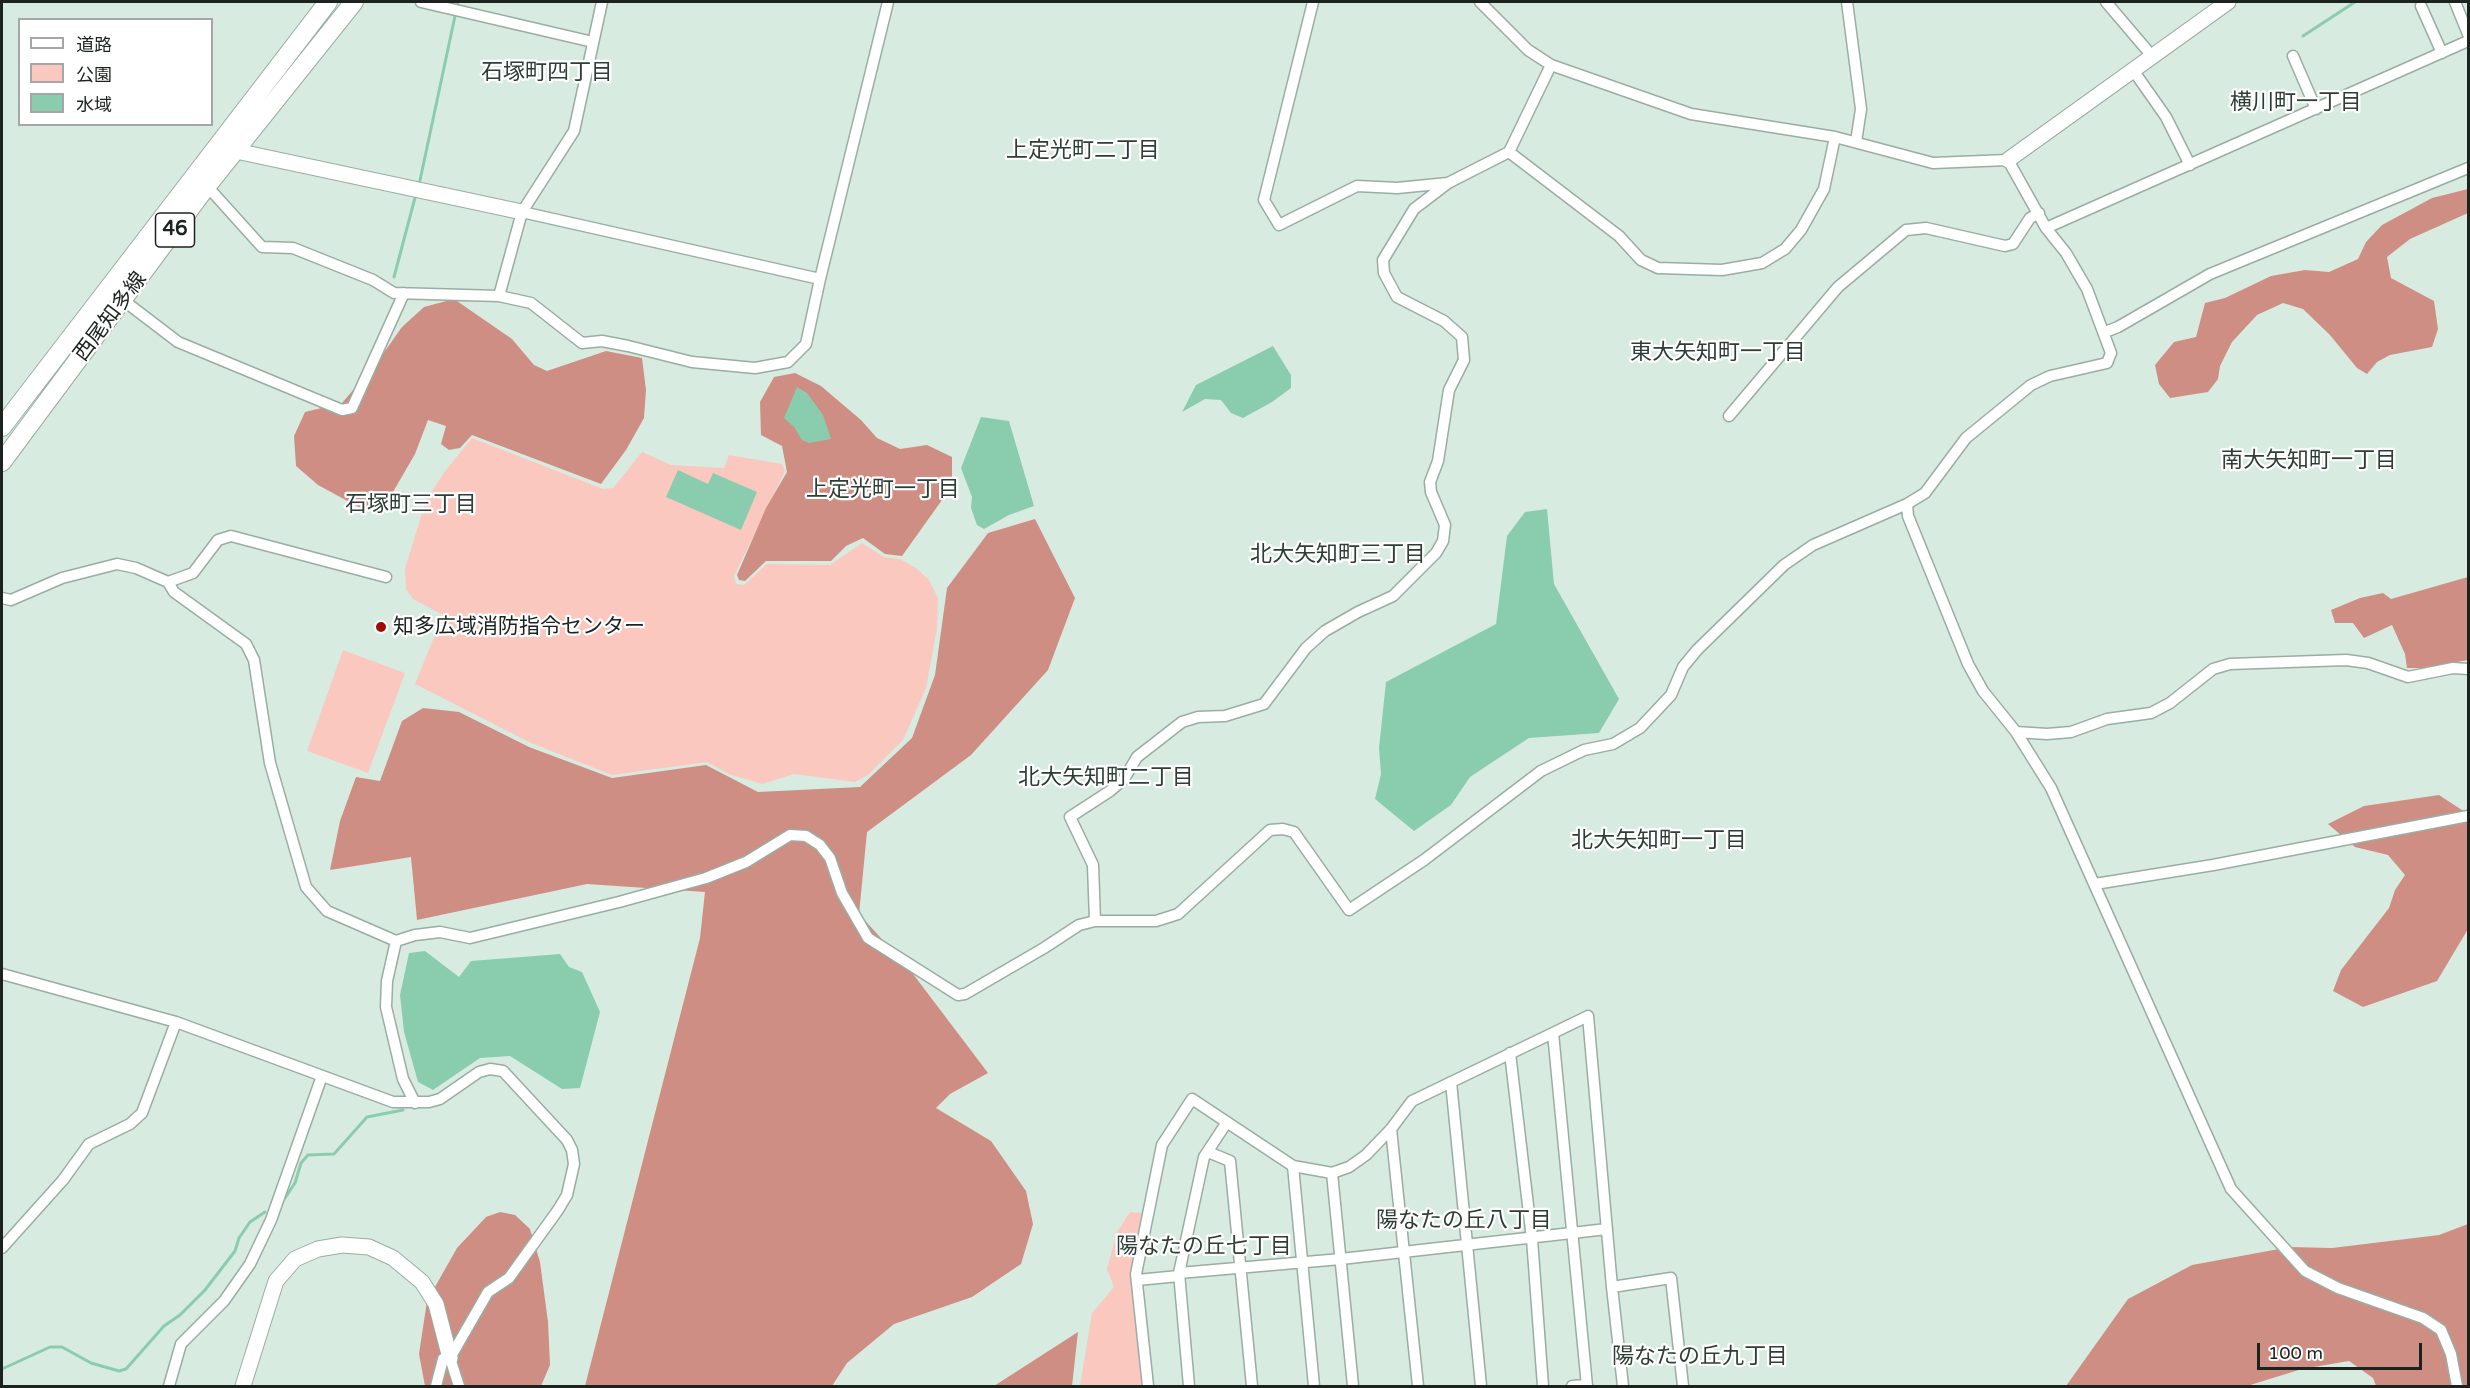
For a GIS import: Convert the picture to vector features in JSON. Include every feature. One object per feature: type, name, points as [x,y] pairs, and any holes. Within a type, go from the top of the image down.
[{"type":"main road","name":"西尾知多線","points":[[2,427],[328,2]]},
{"type":"main road","name":"西尾知多線","points":[[2,462],[207,186],[354,2]]},
{"type":"street","points":[[421,2],[593,42]]},
{"type":"street","points":[[499,296],[522,212],[574,131],[602,2]]},
{"type":"street","points":[[207,186],[262,247],[293,248],[373,280],[394,293],[499,296],[531,303],[582,343],[602,341],[692,363],[756,368],[788,362],[807,344],[820,279],[888,2]]},
{"type":"street","points":[[1313,2],[1264,200],[1279,225],[1357,186],[1397,188],[1448,183]]},
{"type":"street","points":[[1480,2],[1528,50],[1551,65],[1691,114],[1835,137],[1933,163],[2008,160],[2228,2]]},
{"type":"street","points":[[1847,2],[1861,109],[1856,142]]},
{"type":"street","points":[[2106,2],[2152,56]]},
{"type":"street","points":[[2455,2],[2469,34]]},
{"type":"street","points":[[2421,6],[2442,53]]},
{"type":"street","points":[[2046,228],[2469,41]]},
{"type":"street","points":[[2293,56],[2316,109]]},
{"type":"street","points":[[1095,921],[1093,865],[1070,818],[1110,791],[1124,779],[1137,757],[1182,722],[1198,717],[1225,716],[1264,704],[1306,648],[1333,626],[1393,596],[1436,553],[1443,541],[1445,525],[1431,492],[1430,482],[1438,461],[1449,390],[1464,360],[1462,337],[1444,321],[1396,297],[1387,280],[1383,260],[1414,210],[1448,183],[1509,152],[1551,65]]},
{"type":"street","points":[[2133,70],[2166,117],[2190,165]]},
{"type":"street","points":[[1509,152],[1619,236],[1641,260],[1658,268],[1722,270],[1762,263],[1785,249],[1802,230],[1824,189],[1835,137]]},
{"type":"street","points":[[219,142],[236,151],[820,279]]},
{"type":"street","points":[[2,598],[11,600],[62,578],[117,564],[136,568],[168,582],[174,592],[246,644],[254,660],[270,763],[306,887],[327,911],[396,941],[415,935],[440,932],[470,938],[619,902],[706,878],[746,862],[790,835],[806,836],[820,845],[830,858],[842,893],[868,938],[938,981],[952,994],[965,994],[1070,930],[1095,921],[1156,921],[1178,914],[1270,830],[1282,829],[1294,832],[1349,910],[1424,860],[1540,771],[1584,750],[1613,744],[1641,728],[1671,695],[1683,668],[1697,650],[1784,566],[1824,540],[1907,504],[1931,486],[1974,430],[2031,385],[2050,376],[2107,363],[2110,353],[2105,332],[2087,289],[2066,253],[2046,228],[2008,160]]},
{"type":"street","points":[[2105,332],[2118,327],[2210,274],[2469,168]]},
{"type":"street","points":[[1729,416],[1838,287],[1906,230],[1926,228],[2005,246],[2013,244],[2030,218],[2039,213]]},
{"type":"street","points":[[123,300],[178,342],[342,410],[352,408],[404,293]]},
{"type":"street","points":[[2,427],[19,439]]},
{"type":"street","points":[[1907,504],[1908,516],[1968,664],[1990,701],[2016,732],[2051,788],[2180,1080],[2236,1196],[2305,1271],[2338,1288],[2423,1318],[2442,1330],[2451,1354],[2457,1386]]},
{"type":"street","points":[[168,582],[193,573],[218,540],[231,536],[386,577]]},
{"type":"street","points":[[2016,732],[2047,734],[2071,732],[2107,719],[2151,713],[2170,703],[2213,669],[2230,664],[2346,660],[2368,663],[2408,677],[2453,668],[2469,669]]},
{"type":"street","points":[[2095,884],[2236,861],[2469,816]]},
{"type":"street","points":[[396,941],[387,981],[386,1007],[403,1079],[415,1103]]},
{"type":"street","points":[[2,974],[176,1023],[393,1102],[415,1103],[441,1099],[478,1072],[490,1069],[503,1071],[567,1140],[572,1150],[574,1164],[567,1195],[558,1210],[509,1278],[488,1292],[450,1358]]},
{"type":"street","points":[[1148,1386],[1137,1280],[1162,1146],[1192,1099],[1293,1166],[1332,1173],[1349,1167],[1366,1155],[1391,1130],[1412,1101],[1588,1016],[1623,1386]]},
{"type":"street","points":[[2,1248],[63,1180],[88,1144],[130,1124],[142,1113],[176,1023]]},
{"type":"street","points":[[1553,1033],[1587,1386],[1572,1386]]},
{"type":"street","points":[[1510,1053],[1532,1239],[1543,1386]]},
{"type":"street","points":[[169,1386],[181,1344],[224,1301],[250,1264],[271,1220],[322,1076]]},
{"type":"street","points":[[1451,1082],[1469,1246],[1481,1386]]},
{"type":"street","points":[[1189,1386],[1179,1274],[1204,1157],[1227,1122]]},
{"type":"street","points":[[1391,1130],[1406,1252],[1418,1386]]},
{"type":"street","points":[[1208,1152],[1230,1161],[1252,1386]]},
{"type":"street","points":[[1293,1166],[1314,1386]]},
{"type":"street","points":[[1332,1173],[1353,1386]]},
{"type":"street","points":[[1137,1280],[1469,1246],[1608,1229]]},
{"type":"street","points":[[243,1386],[276,1281],[296,1259],[318,1249],[342,1245],[369,1247],[393,1258],[422,1282],[436,1304],[459,1386]]},
{"type":"street","points":[[1612,1287],[1671,1278],[1683,1386]]},
{"type":"street","points":[[436,1386],[444,1359],[450,1358]]},
{"type":"green space","points":[[472,438],[603,489],[613,488],[642,452],[671,465],[724,468],[729,455],[782,464],[785,471],[734,576],[736,584],[744,585],[767,564],[830,565],[862,543],[884,557],[900,559],[916,568],[929,580],[938,598],[937,629],[926,688],[903,740],[868,775],[855,782],[794,774],[762,784],[729,774],[707,762],[612,775],[531,743],[415,684],[443,615],[413,599],[406,589],[405,569],[426,500],[446,470]]},
{"type":"green space","points":[[343,650],[405,673],[368,773],[307,751]]},
{"type":"green space","points":[[1130,1212],[1142,1213],[1131,1272],[1142,1386],[1080,1386],[1092,1313],[1114,1287],[1107,1269],[1117,1232]]},
{"type":"shaded area","points":[[2468,189],[2468,213],[2410,239],[2387,257],[2391,278],[2434,301],[2438,329],[2432,347],[2390,355],[2377,362],[2367,374],[2357,368],[2330,335],[2303,309],[2283,303],[2257,315],[2232,342],[2220,366],[2218,379],[2208,392],[2170,398],[2159,384],[2155,365],[2174,342],[2196,337],[2205,303],[2225,298],[2271,276],[2305,270],[2329,272],[2358,259],[2366,242],[2382,225],[2432,198]]},
{"type":"shaded area","points":[[454,299],[512,339],[534,365],[547,371],[606,351],[642,358],[646,390],[644,418],[626,450],[601,484],[472,435],[460,448],[449,450],[441,444],[446,426],[428,420],[415,454],[393,492],[364,510],[318,485],[296,466],[294,436],[305,412],[342,403],[378,361],[402,327],[424,307]]},
{"type":"shaded area","points":[[795,373],[821,386],[861,420],[877,438],[900,449],[927,445],[952,457],[952,486],[902,556],[885,554],[863,538],[846,546],[831,561],[766,561],[745,581],[739,580],[737,575],[766,508],[787,472],[782,446],[761,435],[760,402],[774,377]]},
{"type":"shaded area","points":[[1035,519],[1075,598],[1048,670],[971,755],[867,832],[859,914],[910,970],[988,1073],[950,1094],[936,1108],[991,1141],[1026,1191],[1033,1224],[1021,1264],[972,1297],[894,1324],[847,1363],[832,1386],[585,1386],[700,938],[705,892],[587,884],[417,920],[411,857],[330,870],[340,821],[356,777],[380,781],[402,721],[423,708],[459,712],[529,747],[612,778],[706,765],[758,792],[860,787],[912,738],[935,675],[947,588],[988,533]]},
{"type":"shaded area","points":[[2468,577],[2468,660],[2423,668],[2407,668],[2405,654],[2392,625],[2364,638],[2353,623],[2335,623],[2331,610],[2360,598],[2383,593],[2391,599]]},
{"type":"shaded area","points":[[2439,795],[2468,814],[2468,929],[2437,981],[2363,1007],[2333,991],[2341,970],[2389,908],[2395,890],[2405,875],[2388,855],[2355,847],[2328,824],[2364,806]]},
{"type":"shaded area","points":[[500,1212],[515,1215],[530,1229],[540,1262],[548,1322],[550,1365],[541,1386],[425,1386],[419,1354],[427,1301],[457,1248],[486,1217]]},
{"type":"shaded area","points":[[2468,1224],[2468,1386],[2376,1386],[2373,1378],[2349,1361],[2302,1369],[2247,1386],[2066,1386],[2128,1299],[2192,1265],[2290,1247],[2332,1248],[2439,1235]]},
{"type":"shaded area","points":[[1078,1332],[1072,1386],[994,1386]]},
{"type":"water","points":[[1273,346],[1291,375],[1291,388],[1272,402],[1243,418],[1231,413],[1221,400],[1205,399],[1182,412],[1196,385]]},
{"type":"water","points":[[797,387],[807,393],[823,415],[831,439],[809,443],[802,440],[794,427],[784,418]]},
{"type":"water","points":[[981,417],[1009,421],[1034,506],[1009,515],[984,529],[977,525],[971,508],[972,497],[961,468]]},
{"type":"water","points":[[678,470],[708,484],[713,473],[757,492],[741,530],[666,497]]},
{"type":"water","points":[[1547,509],[1554,584],[1619,699],[1599,733],[1529,738],[1470,777],[1451,805],[1414,831],[1375,799],[1381,774],[1379,748],[1386,682],[1496,624],[1507,536],[1525,512]]},
{"type":"water","points":[[425,951],[459,977],[471,961],[560,954],[569,967],[582,972],[600,1012],[580,1088],[562,1089],[510,1056],[480,1058],[433,1090],[418,1082],[404,1032],[400,995],[409,953]]},
{"type":"waterway","points":[[419,185],[458,2]]},
{"type":"waterway","points":[[2303,36],[2355,2]]},
{"type":"waterway","points":[[394,277],[416,194]]},
{"type":"waterway","points":[[285,1198],[295,1183],[301,1163],[308,1155],[334,1154],[367,1117],[403,1110]]},
{"type":"waterway","points":[[2,1369],[50,1347],[62,1347],[91,1363],[119,1371],[126,1369],[164,1326],[180,1315],[205,1290],[235,1251],[239,1238],[250,1222],[265,1212]]},
{"type":"place","name":"知多広域消防指令センター","points":[[381,627]]},
{"type":"district","name":"石塚町四丁目","points":[[547,73]]},
{"type":"district","name":"横川町一丁目","points":[[2296,103]]},
{"type":"district","name":"上定光町二丁目","points":[[1083,151]]},
{"type":"district","name":"東大矢知町一丁目","points":[[1718,353]]},
{"type":"district","name":"南大矢知町一丁目","points":[[2309,461]]},
{"type":"district","name":"上定光町一丁目","points":[[883,490]]},
{"type":"district","name":"石塚町三丁目","points":[[411,505]]},
{"type":"district","name":"北大矢知町三丁目","points":[[1338,555]]},
{"type":"district","name":"北大矢知町二丁目","points":[[1106,778]]},
{"type":"district","name":"北大矢知町一丁目","points":[[1659,841]]},
{"type":"district","name":"陽なたの丘八丁目","points":[[1464,1221]]},
{"type":"district","name":"陽なたの丘七丁目","points":[[1204,1247]]},
{"type":"district","name":"陽なたの丘九丁目","points":[[1700,1357]]}]
